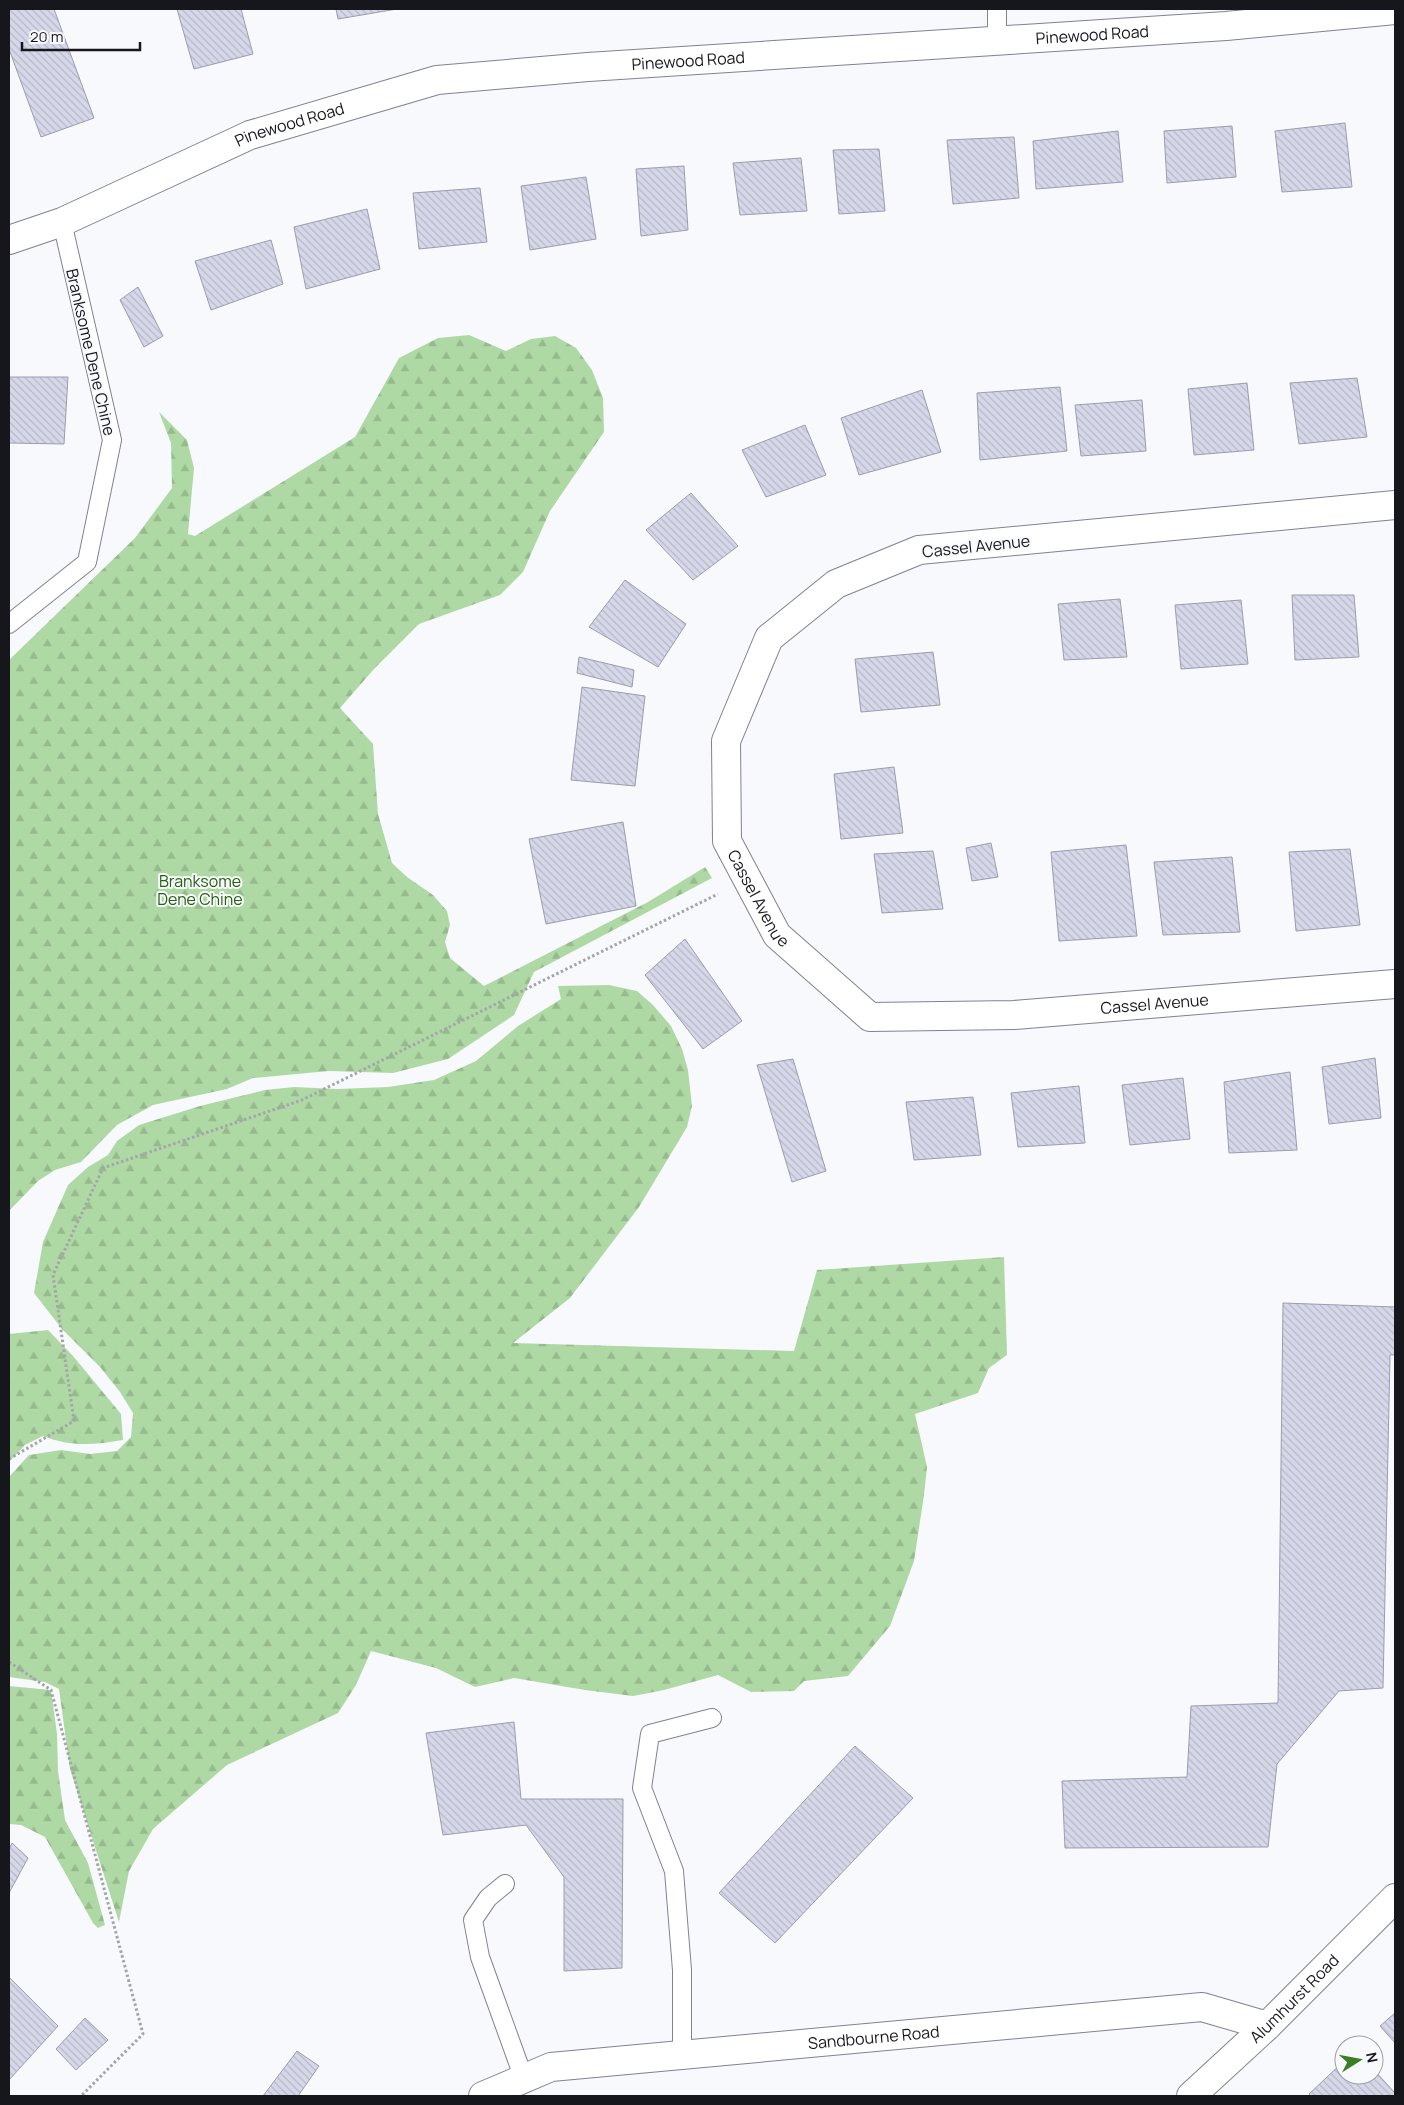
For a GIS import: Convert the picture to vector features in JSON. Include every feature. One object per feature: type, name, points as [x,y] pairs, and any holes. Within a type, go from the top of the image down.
[{"type":"street","name":"Pinewood Road","points":[[9,240],[62,222],[250,135],[437,80],[588,67],[1226,26],[1395,10]]},
{"type":"street","name":"Cassel Avenue","points":[[1395,504],[919,550],[836,584],[769,638],[726,741],[727,840],[747,879],[777,935],[870,1017],[1014,1015],[1395,984]]},
{"type":"street","name":"Alumhurst Road","points":[[1191,2096],[1267,2026],[1395,1898]]},
{"type":"street","name":"Sandbourne Road","points":[[483,2096],[551,2067],[1202,2007],[1267,2026]]},
{"type":"lane","points":[[997,9],[997,41]]},
{"type":"lane","name":"Branksome Dene Chine","points":[[9,624],[87,562],[112,440],[62,222]]},
{"type":"lane","points":[[682,2055],[682,1970],[674,1871],[642,1788],[650,1734],[712,1718]]},
{"type":"lane","points":[[505,1884],[488,1898],[473,1920],[485,1972],[524,2079]]},
{"type":"path","points":[[9,1459],[74,1421],[53,1275],[103,1168],[302,1100],[747,879]]},
{"type":"path","points":[[9,1662],[52,1690],[143,2034],[81,2096]]},
{"type":"green space","name":"Branksome Dene Chine","points":[[469,335],[506,351],[531,339],[555,336],[576,348],[592,370],[603,398],[604,432],[550,511],[523,572],[500,595],[419,624],[374,669],[340,708],[373,744],[378,814],[392,863],[407,877],[433,895],[447,911],[450,925],[445,942],[450,958],[484,986],[648,902],[705,867],[712,878],[534,972],[514,1015],[448,1059],[393,1073],[329,1071],[253,1078],[227,1089],[153,1105],[117,1125],[81,1162],[55,1170],[38,1181],[9,1211],[9,660],[135,538],[172,488],[171,443],[159,412],[187,440],[194,468],[188,534],[195,536],[355,437],[399,358],[438,338]]},
{"type":"green space","points":[[609,985],[637,991],[653,1005],[671,1026],[682,1049],[688,1070],[692,1106],[687,1127],[639,1207],[570,1298],[513,1343],[794,1351],[817,1270],[1004,1257],[1007,1355],[989,1368],[978,1393],[915,1414],[927,1467],[924,1495],[914,1561],[890,1626],[848,1676],[804,1681],[794,1691],[751,1692],[718,1675],[664,1690],[633,1696],[514,1678],[475,1687],[436,1668],[371,1651],[356,1685],[338,1713],[227,1765],[153,1829],[129,1871],[119,1922],[70,1769],[59,1689],[45,1682],[9,1677],[9,1477],[29,1455],[61,1450],[90,1454],[117,1451],[131,1437],[133,1413],[120,1392],[100,1367],[62,1329],[34,1293],[43,1242],[68,1185],[88,1167],[108,1155],[117,1141],[139,1125],[200,1106],[265,1090],[294,1087],[337,1089],[388,1087],[434,1080],[476,1061],[518,1026],[561,999],[558,986]]},
{"type":"green space","points":[[48,1330],[73,1356],[121,1414],[123,1440],[82,1444],[53,1440],[43,1436],[25,1445],[9,1462],[9,1334]]},
{"type":"green space","points":[[9,1686],[51,1690],[57,1734],[58,1771],[65,1820],[88,1863],[105,1925],[98,1928],[93,1923],[45,1837],[21,1825],[9,1824]]},
{"type":"building","points":[[9,9],[54,9],[94,118],[41,137],[9,49]]},
{"type":"building","points":[[177,9],[241,9],[253,54],[194,69]]},
{"type":"building","points":[[336,9],[397,9],[338,19]]},
{"type":"building","points":[[1345,123],[1352,187],[1282,192],[1275,131]]},
{"type":"building","points":[[1232,126],[1236,177],[1167,183],[1164,131]]},
{"type":"building","points":[[1118,131],[1123,182],[1036,189],[1033,141]]},
{"type":"building","points":[[1014,137],[1019,198],[953,204],[947,140]]},
{"type":"building","points":[[879,149],[885,211],[839,214],[833,150]]},
{"type":"building","points":[[801,158],[807,211],[740,215],[733,163]]},
{"type":"building","points":[[684,166],[688,230],[641,236],[636,169]]},
{"type":"building","points":[[586,177],[596,239],[530,250],[521,186]]},
{"type":"building","points":[[480,188],[487,242],[419,249],[413,193]]},
{"type":"building","points":[[367,209],[380,269],[306,289],[294,227]]},
{"type":"building","points":[[271,240],[283,284],[211,310],[195,261]]},
{"type":"building","points":[[138,287],[163,336],[144,347],[120,300]]},
{"type":"building","points":[[9,377],[68,377],[64,444],[9,443]]},
{"type":"building","points":[[1357,378],[1367,437],[1299,444],[1290,383]]},
{"type":"building","points":[[1247,383],[1254,450],[1194,455],[1188,389]]},
{"type":"building","points":[[1060,387],[1067,451],[980,460],[977,393]]},
{"type":"building","points":[[922,390],[941,452],[859,475],[841,418]]},
{"type":"building","points":[[1142,400],[1146,451],[1081,456],[1075,405]]},
{"type":"building","points":[[805,425],[826,475],[766,497],[742,450]]},
{"type":"building","points":[[691,493],[738,546],[693,580],[646,530]]},
{"type":"building","points":[[625,580],[686,624],[658,667],[589,627]]},
{"type":"building","points":[[1292,595],[1354,595],[1359,657],[1295,660]]},
{"type":"building","points":[[1120,599],[1127,657],[1064,660],[1058,604]]},
{"type":"building","points":[[1241,600],[1248,664],[1181,669],[1175,605]]},
{"type":"building","points":[[933,652],[940,705],[861,712],[855,659]]},
{"type":"building","points":[[579,657],[634,670],[632,687],[577,673]]},
{"type":"building","points":[[582,687],[645,696],[635,786],[571,780]]},
{"type":"building","points":[[894,767],[903,833],[841,839],[834,774]]},
{"type":"building","points":[[623,822],[636,906],[546,924],[529,839]]},
{"type":"building","points":[[991,843],[998,877],[972,881],[966,848]]},
{"type":"building","points":[[1126,845],[1137,936],[1059,941],[1051,852]]},
{"type":"building","points":[[1350,849],[1360,925],[1296,931],[1289,852]]},
{"type":"building","points":[[933,851],[943,909],[882,913],[874,854]]},
{"type":"building","points":[[1232,857],[1240,932],[1163,935],[1154,862]]},
{"type":"building","points":[[685,939],[742,1021],[703,1049],[645,975]]},
{"type":"building","points":[[1375,1058],[1381,1118],[1329,1124],[1322,1067]]},
{"type":"building","points":[[793,1059],[826,1171],[792,1182],[757,1065]]},
{"type":"building","points":[[1290,1072],[1297,1150],[1229,1153],[1224,1082]]},
{"type":"building","points":[[1183,1078],[1190,1139],[1130,1145],[1122,1085]]},
{"type":"building","points":[[1079,1086],[1085,1143],[1018,1147],[1011,1093]]},
{"type":"building","points":[[973,1097],[981,1155],[914,1160],[906,1102]]},
{"type":"building","points":[[1283,1303],[1395,1307],[1395,1355],[1390,1355],[1383,1688],[1339,1691],[1277,1764],[1268,1847],[1065,1848],[1062,1781],[1187,1777],[1191,1706],[1278,1703]]},
{"type":"building","points":[[514,1722],[521,1799],[623,1799],[622,1968],[564,1971],[564,1877],[526,1825],[443,1835],[426,1733]]},
{"type":"building","points":[[855,1746],[913,1798],[775,1943],[719,1893]]},
{"type":"building","points":[[12,1843],[28,1858],[9,1893],[9,1849]]},
{"type":"building","points":[[9,1977],[58,2026],[9,2080]]},
{"type":"building","points":[[1395,2013],[1395,2043],[1380,2026]]},
{"type":"building","points":[[85,2018],[108,2040],[76,2070],[56,2049]]},
{"type":"building","points":[[297,2051],[319,2066],[298,2096],[263,2096]]},
{"type":"building","points":[[1334,2070],[1334,2085],[1384,2085],[1384,2081],[1395,2093],[1395,2096],[1311,2096],[1309,2094]]}]
